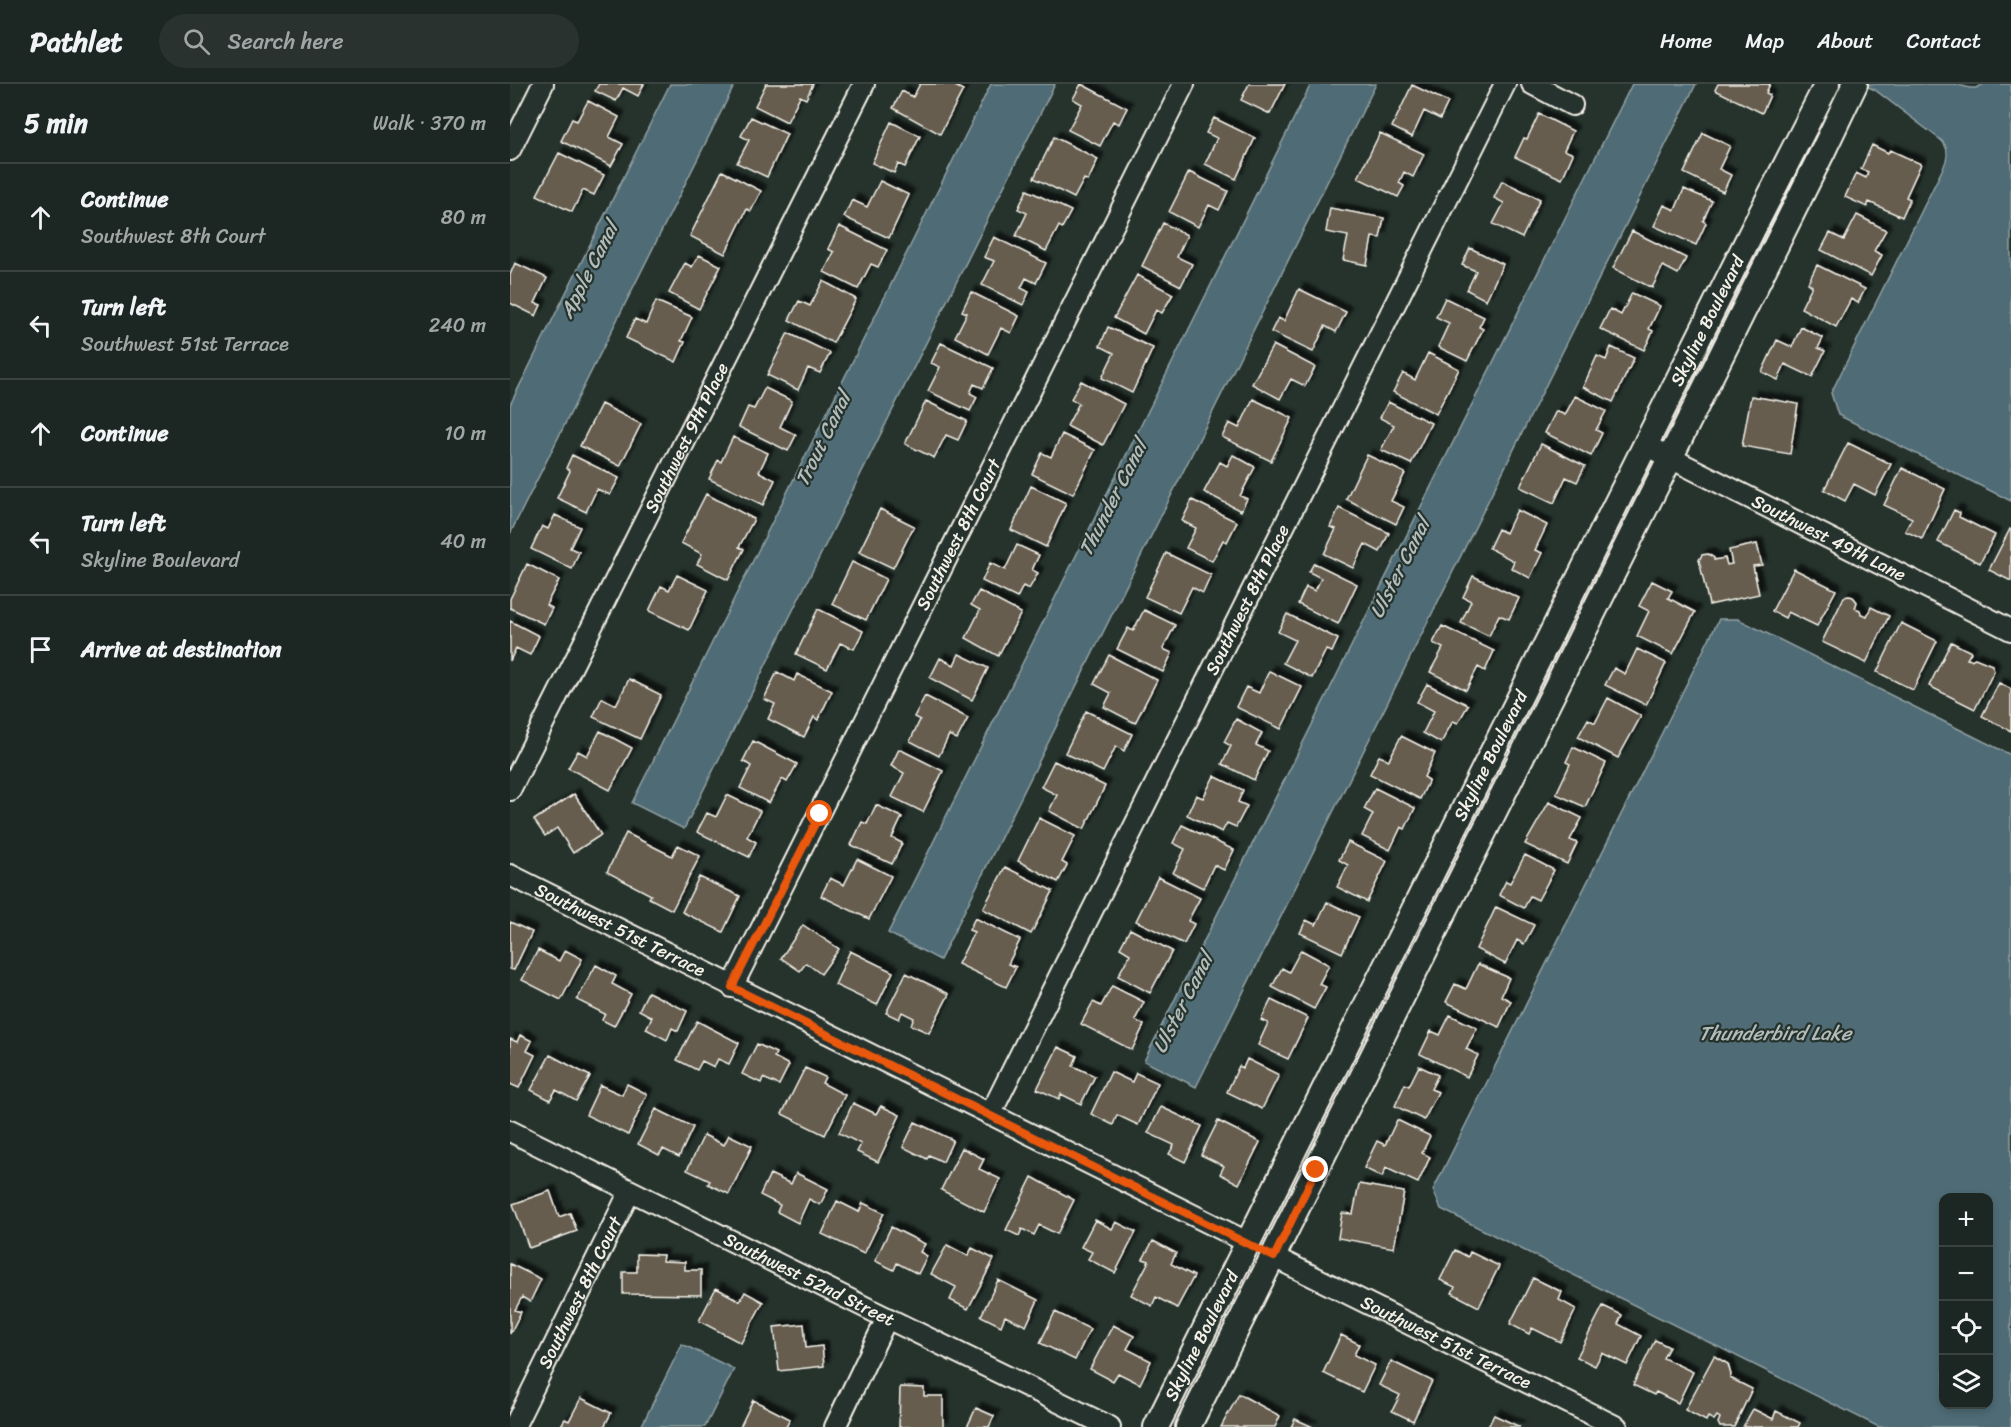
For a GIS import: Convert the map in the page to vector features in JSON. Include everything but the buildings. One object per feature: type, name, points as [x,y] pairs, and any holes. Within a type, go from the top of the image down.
[{"type":"street","points":[[510,150],[543,84]]},
{"type":"street","name":"Southwest 9th Place","points":[[510,790],[864,84]]},
{"type":"street","name":"Southwest 8th Court","points":[[732,987],[1184,84]]},
{"type":"street","name":"Southwest 8th Place","points":[[990,1115],[1504,84]]},
{"type":"street","points":[[1532,84],[1572,105]]},
{"type":"street","name":"Skyline Boulevard","points":[[1156,1427],[1827,84]]},
{"type":"street","name":"Skyline Boulevard","points":[[1188,1427],[1854,86]]},
{"type":"street","name":"Southwest 49th Lane","points":[[1645,445],[2011,630]]},
{"type":"street","name":"Southwest 51st Terrace","points":[[510,875],[1247,1242]]},
{"type":"street","name":"Southwest 52nd Street","points":[[510,1131],[1110,1427]]},
{"type":"street","name":"Southwest 8th Court","points":[[514,1427],[630,1191]]},
{"type":"street","points":[[1247,1242],[1274,1257]]},
{"type":"street","name":"Southwest 51st Terrace","points":[[1274,1257],[1617,1427]]},
{"type":"street","points":[[835,1427],[886,1318]]},
{"type":"water","name":"Apple Canal","points":[[670,84],[735,84],[510,534],[510,405]]},
{"type":"water","name":"Trout Canal","points":[[991,84],[1055,84],[684,829],[632,803]]},
{"type":"water","name":"Thunder Canal","points":[[1311,84],[1376,84],[940,960],[888,933]]},
{"type":"water","name":"Ulster Canal","points":[[1632,84],[1696,84],[1196,1087],[1144,1061]]},
{"type":"water","points":[[1862,84],[1955,84],[1976,88],[1984,84],[2011,84],[2011,501],[1838,415],[1831,393],[1947,156],[1946,147],[1942,141],[1875,90]]},
{"type":"water","name":"Thunderbird Lake","points":[[1719,619],[1738,619],[2011,755],[2011,1427],[1879,1427],[1441,1209],[1433,1190]]},
{"type":"water","points":[[682,1344],[734,1369],[705,1427],[641,1427]]},
{"type":"route","points":[[820,814],[732,987],[1274,1257],[1316,1170]]}]
